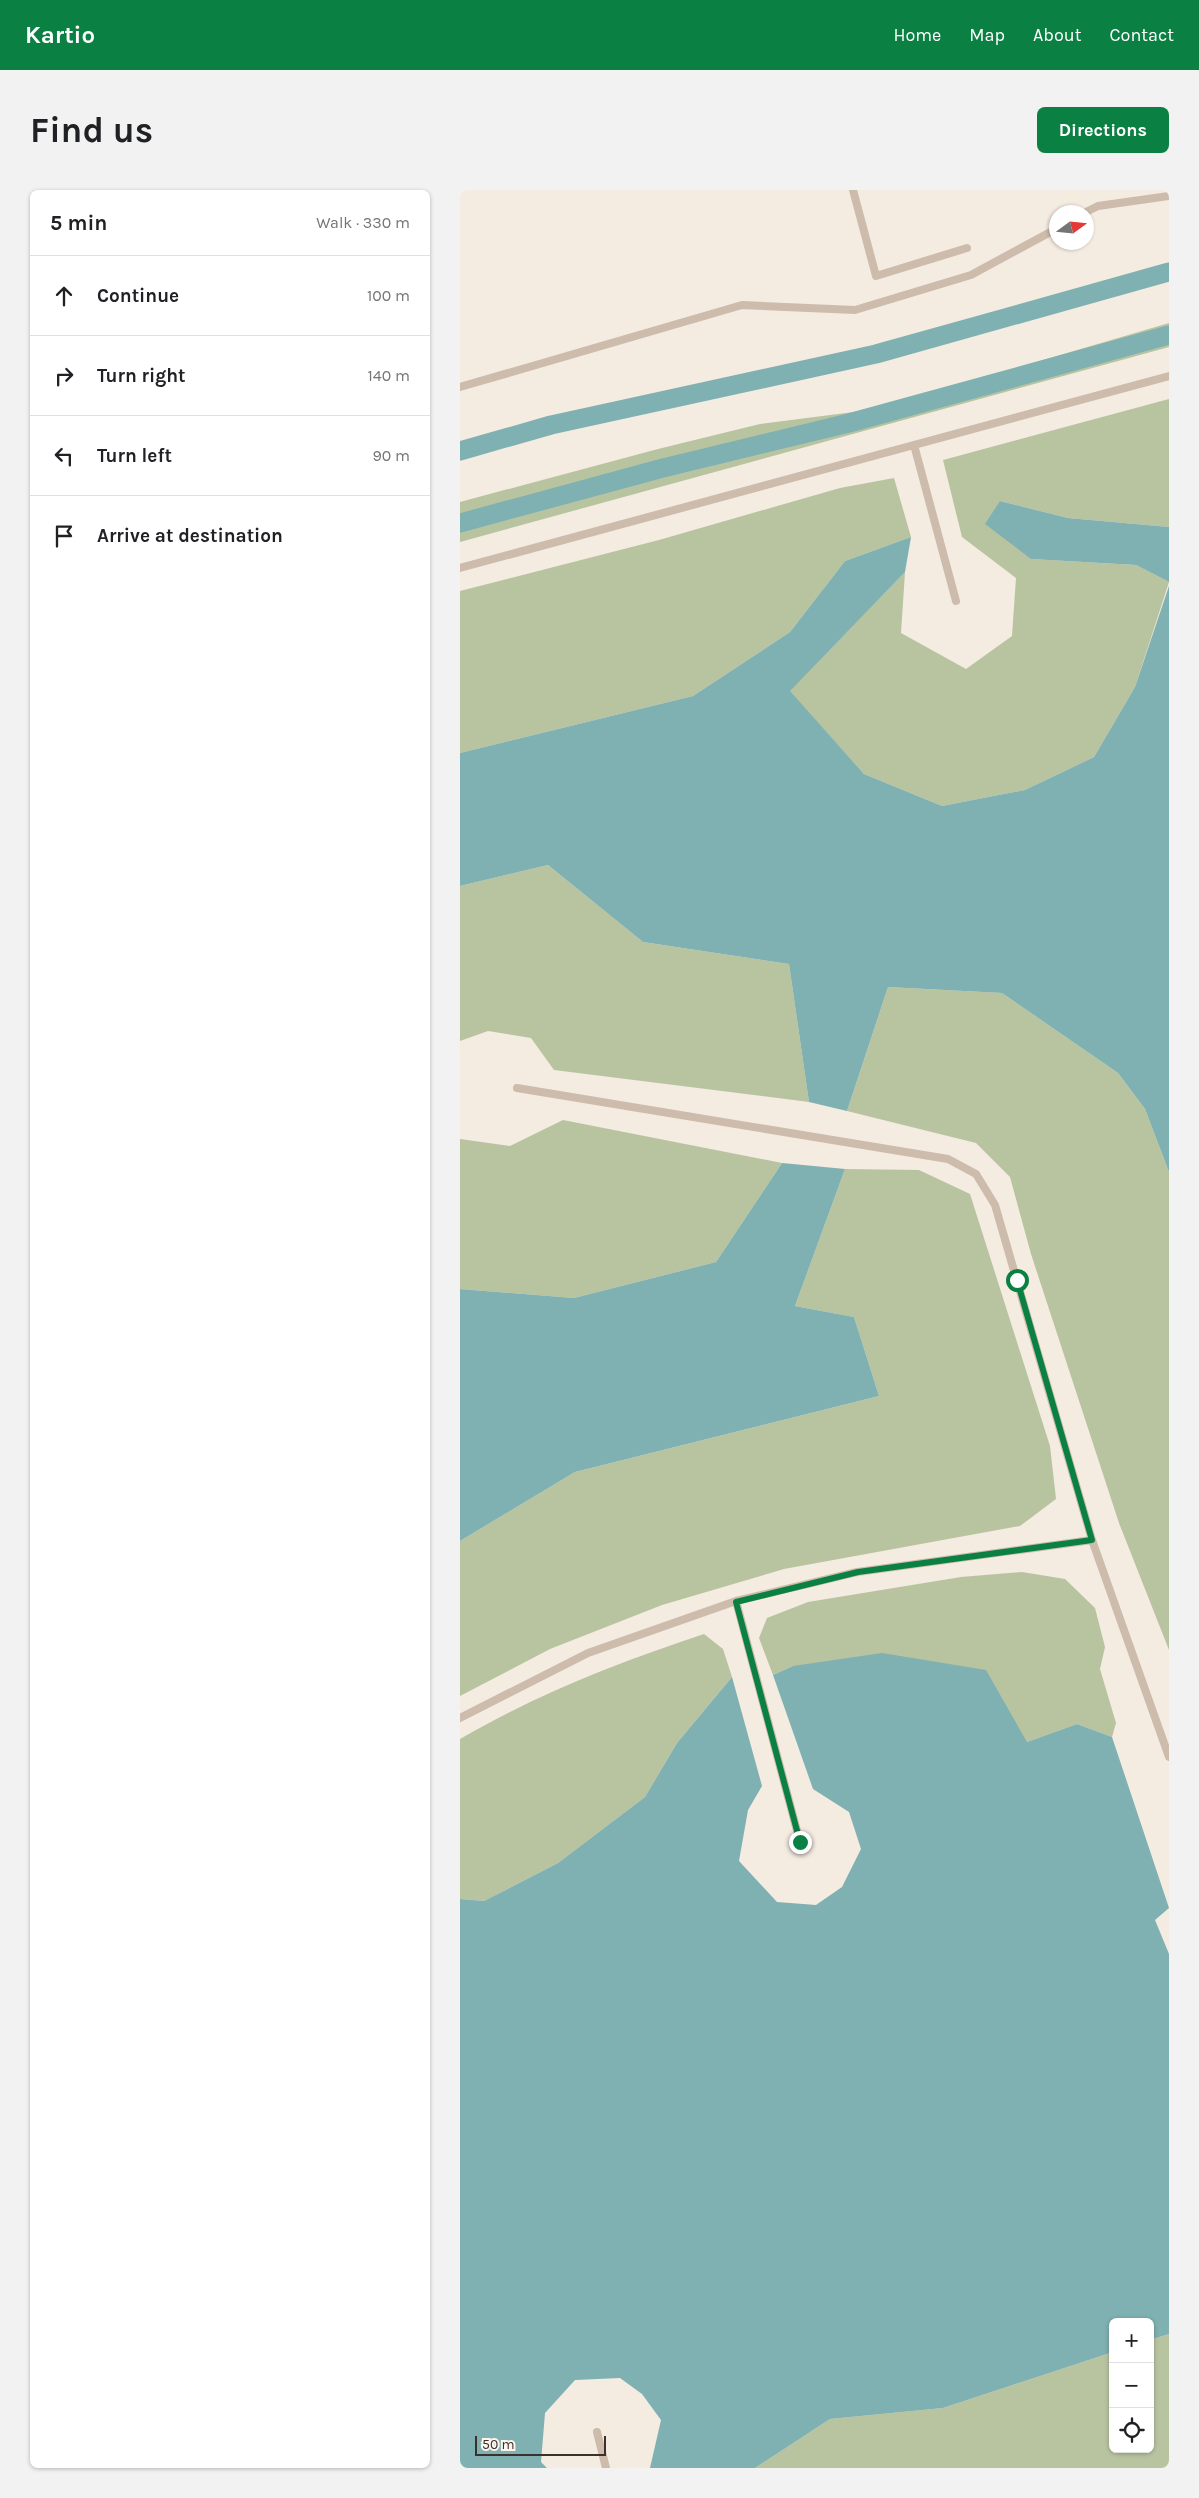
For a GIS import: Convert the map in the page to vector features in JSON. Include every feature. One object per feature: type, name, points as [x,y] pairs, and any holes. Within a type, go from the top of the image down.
[{"type":"lane","points":[[853,190],[876,276],[967,248]]},
{"type":"lane","points":[[1094,208],[1169,196]]},
{"type":"lane","points":[[460,386],[742,305],[855,310],[971,275],[1049,233]]},
{"type":"lane","points":[[460,568],[1169,376]]},
{"type":"lane","points":[[914,445],[956,601]]},
{"type":"lane","points":[[517,1088],[948,1160],[976,1174],[995,1205],[1092,1540],[1169,1756]]},
{"type":"lane","points":[[460,1718],[588,1653],[736,1602],[858,1572],[1092,1540]]},
{"type":"lane","points":[[736,1602],[800,1842]]},
{"type":"lane","points":[[598,2432],[606,2468]]},
{"type":"green space","points":[[1169,323],[1169,347],[460,542],[460,502],[760,424],[877,409]]},
{"type":"green space","points":[[1169,399],[1169,527],[1068,518],[1000,501],[1031,559],[1136,565],[1169,582],[1135,687],[1094,757],[1025,790],[942,806],[864,774],[789,691],[905,572],[901,633],[966,669],[1012,636],[1016,578],[962,537],[943,460]]},
{"type":"green space","points":[[894,478],[911,537],[845,561],[790,632],[693,696],[460,753],[460,591],[659,540],[840,488]]},
{"type":"green space","points":[[548,865],[643,942],[789,964],[809,1102],[554,1070],[531,1038],[488,1031],[460,1041],[460,886]]},
{"type":"green space","points":[[888,987],[1002,993],[1118,1073],[1145,1109],[1169,1172],[1169,1650],[1119,1523],[1031,1254],[1010,1177],[976,1143],[847,1111]]},
{"type":"green space","points":[[563,1120],[782,1163],[716,1262],[574,1298],[460,1289],[460,1139],[510,1146]]},
{"type":"green space","points":[[845,1169],[919,1170],[970,1194],[1050,1446],[1056,1499],[1020,1526],[784,1569],[662,1605],[550,1649],[460,1696],[460,1541],[575,1472],[879,1396],[854,1317],[795,1306]]},
{"type":"green space","points":[[1022,1572],[1065,1579],[1095,1608],[1105,1647],[1100,1669],[1116,1723],[1112,1737],[1077,1724],[1027,1742],[793,1666],[773,1675],[759,1638],[767,1618],[808,1602],[961,1577]]},
{"type":"green space","points":[[704,1634],[723,1649],[732,1677],[677,1743],[645,1797],[558,1863],[484,1901],[460,1899],[460,1739],[549,1693],[579,1680]]},
{"type":"green space","points":[[1169,2334],[1169,2468],[755,2468],[830,2419],[943,2408],[1109,2353],[1109,2453],[1154,2453],[1154,2339]]},
{"type":"water","points":[[1000,501],[1068,518],[1169,527],[1169,582],[1136,565],[1031,559],[985,524]]},
{"type":"water","points":[[911,537],[905,572],[790,691],[864,774],[942,806],[1025,790],[1094,757],[1135,687],[1169,586],[1169,1172],[1145,1109],[1118,1073],[1002,993],[888,987],[847,1111],[809,1102],[789,964],[643,942],[548,865],[460,886],[460,753],[693,696],[790,632],[845,561]]},
{"type":"water","points":[[782,1163],[845,1169],[795,1306],[854,1317],[879,1396],[575,1472],[460,1541],[460,1289],[574,1298],[716,1262]]},
{"type":"water","points":[[882,1653],[986,1670],[1027,1742],[1077,1724],[1112,1737],[1169,1908],[1155,1920],[1169,1954],[1169,2334],[1154,2339],[1154,2318],[1109,2318],[1109,2353],[943,2408],[830,2419],[755,2468],[650,2468],[661,2420],[642,2394],[620,2378],[575,2380],[545,2413],[541,2462],[547,2468],[460,2468],[460,1899],[484,1901],[558,1863],[645,1797],[677,1743],[732,1677],[762,1786],[748,1810],[739,1861],[777,1902],[816,1905],[842,1887],[861,1849],[849,1812],[813,1789],[773,1675],[793,1666]]},
{"type":"waterway","points":[[460,451],[551,425],[876,354],[1169,272]]},
{"type":"waterway","points":[[460,523],[663,468],[849,423],[1169,335]]},
{"type":"route","points":[[800,1842],[736,1602],[858,1572],[1092,1540],[1017,1280]]}]
